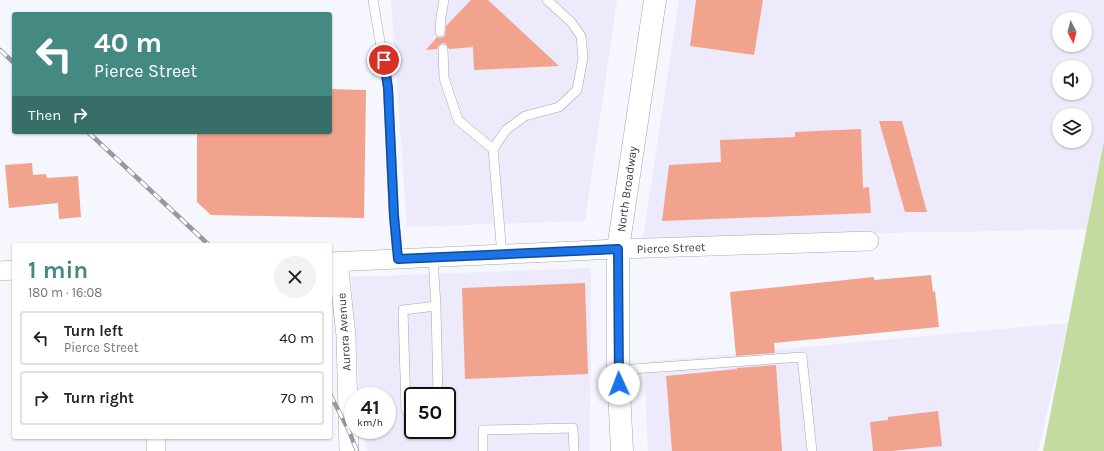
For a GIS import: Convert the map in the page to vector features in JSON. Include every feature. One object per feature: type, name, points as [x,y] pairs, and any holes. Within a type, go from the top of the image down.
[{"type":"main road","name":"North Broadway","points":[[622,451],[618,370],[618,249],[655,0]]},
{"type":"street","name":"Pierce Street","points":[[334,262],[618,249],[869,241]]},
{"type":"street","name":"Aurora Avenue","points":[[334,262],[346,336],[350,451]]},
{"type":"street","points":[[0,271],[12,270]]},
{"type":"street","points":[[156,439],[156,451]]},
{"type":"lane","points":[[373,0],[388,88],[394,216],[398,259]]},
{"type":"lane","points":[[440,32],[444,0]]},
{"type":"lane","points":[[502,255],[493,149],[506,130],[525,116],[559,108],[577,90],[582,58],[581,36],[571,22],[547,0]]},
{"type":"lane","points":[[443,49],[444,78],[458,120],[493,149]]},
{"type":"lane","points":[[433,258],[436,306],[438,387]]},
{"type":"lane","points":[[405,387],[403,310],[436,306]]},
{"type":"lane","points":[[618,370],[802,357],[812,451]]},
{"type":"lane","points":[[483,451],[482,430],[573,428],[574,451]]},
{"type":"shaded area","points":[[391,0],[617,0],[585,221],[407,227]]},
{"type":"shaded area","points":[[679,0],[1104,0],[1104,141],[1087,229],[643,238]]},
{"type":"shaded area","points":[[591,268],[590,451],[368,451],[363,439],[396,439],[396,387],[359,387],[351,277]]},
{"type":"shaded area","points":[[1068,323],[1038,451],[648,451],[644,362]]},
{"type":"green space","points":[[1104,141],[1104,451],[1043,451]]},
{"type":"building","points":[[471,0],[488,0],[559,66],[474,70],[473,47],[449,49],[446,44],[442,43],[437,49],[426,50],[437,37],[440,38],[445,36],[446,26]]},
{"type":"building","points":[[696,0],[763,0],[754,55],[690,46]]},
{"type":"building","points":[[332,89],[366,90],[364,218],[211,215],[197,202],[197,134],[332,134]]},
{"type":"building","points":[[879,121],[902,121],[927,212],[905,212]]},
{"type":"building","points":[[861,129],[863,188],[869,187],[871,213],[662,221],[669,165],[721,162],[720,140],[795,137],[795,132]]},
{"type":"building","points":[[32,163],[33,175],[46,174],[47,178],[78,176],[81,217],[59,219],[58,203],[9,208],[5,165]]},
{"type":"building","points":[[931,275],[933,292],[935,291],[939,327],[774,343],[775,353],[736,356],[730,292],[874,277],[874,280]]},
{"type":"building","points":[[585,283],[588,374],[465,379],[462,288]]},
{"type":"building","points":[[776,365],[782,451],[672,451],[666,376]]},
{"type":"building","points":[[938,411],[942,446],[891,451],[873,451],[870,422],[888,420],[888,417]]},
{"type":"railway","points":[[0,50],[12,61]]},
{"type":"railway","points":[[90,134],[207,243]]},
{"type":"railway","points":[[332,398],[349,431],[357,451]]},
{"type":"route","points":[[384,60],[388,88],[394,216],[398,259],[618,249],[619,384]]}]
